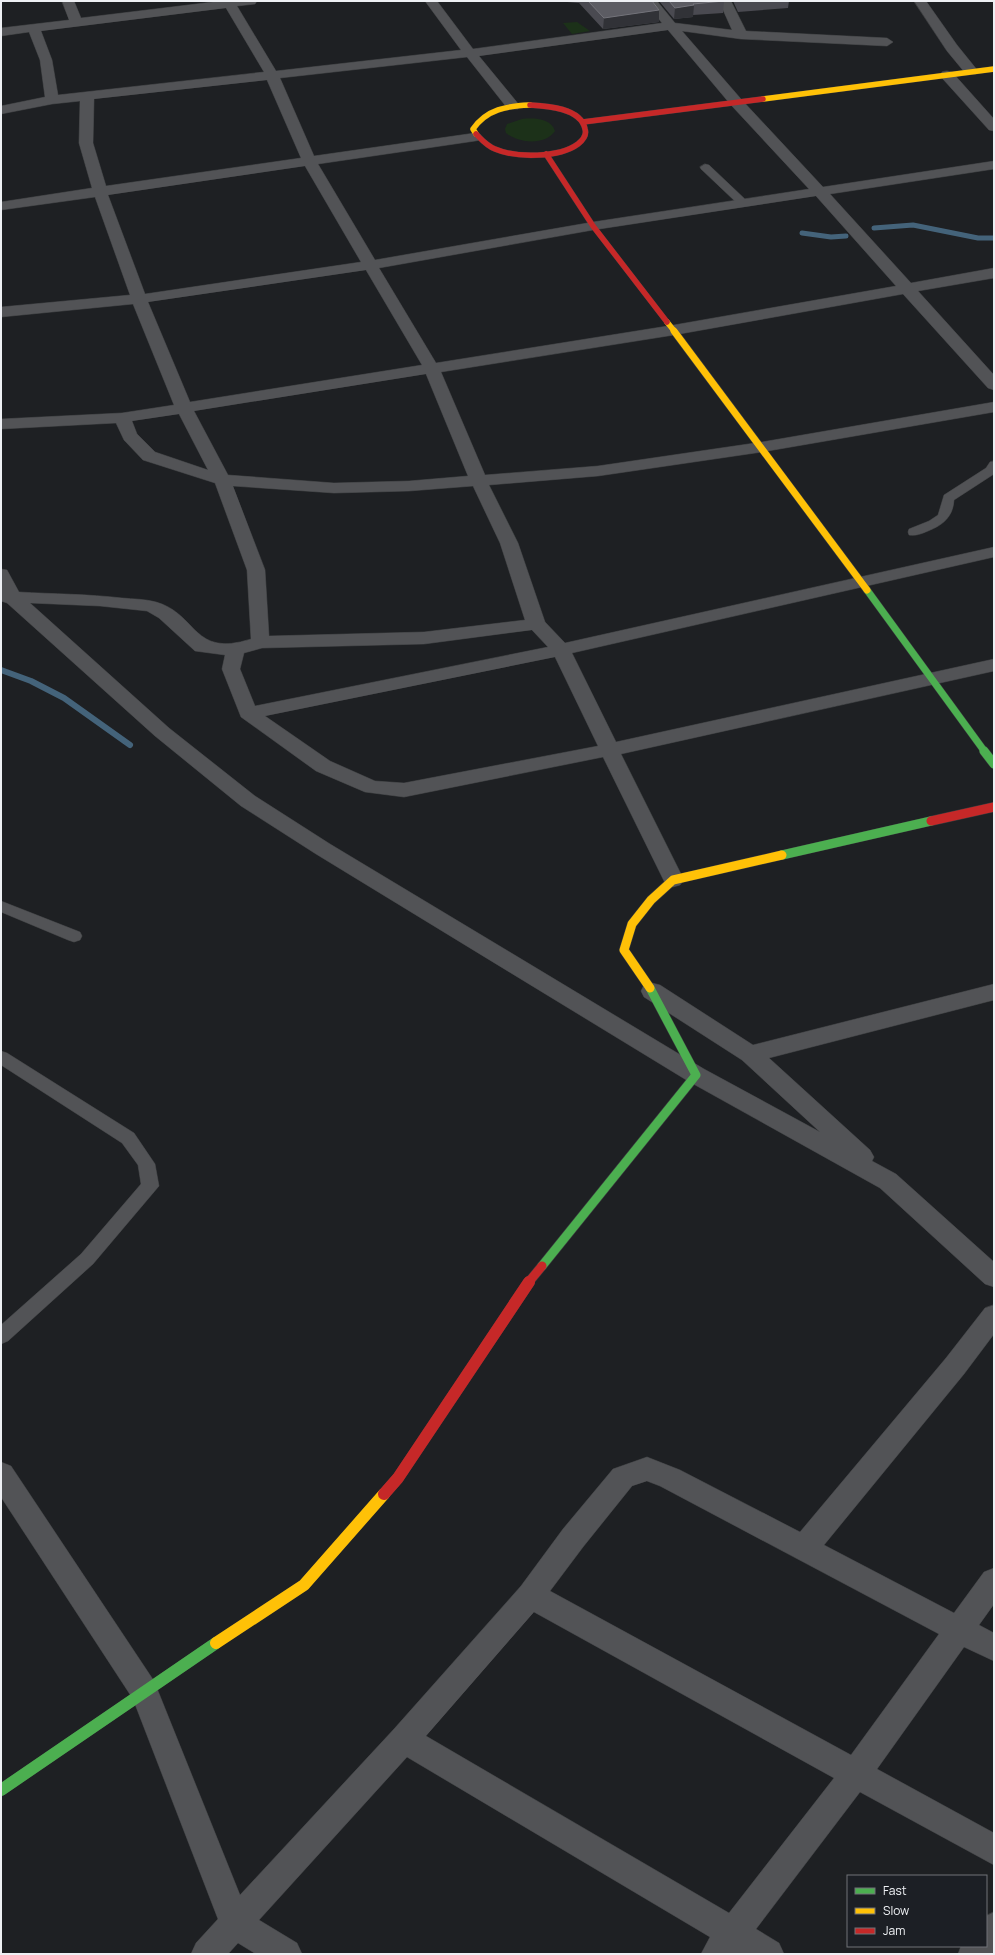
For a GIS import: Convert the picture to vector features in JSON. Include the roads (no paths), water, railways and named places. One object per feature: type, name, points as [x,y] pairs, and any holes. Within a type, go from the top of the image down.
[{"type":"street","points":[[68,1],[76,22]]},
{"type":"street","points":[[1,32],[229,2],[251,1]]},
{"type":"street","points":[[431,1],[470,53],[513,106]]},
{"type":"street","points":[[650,1],[736,102],[819,191],[994,385]]},
{"type":"street","points":[[725,1],[741,35]]},
{"type":"street","points":[[920,1],[952,48],[971,72]]},
{"type":"street","points":[[229,2],[272,75],[309,162],[432,368],[479,481],[509,543],[536,624],[561,650],[673,880]]},
{"type":"street","points":[[1,110],[52,100],[470,53],[672,26],[741,35],[887,42]]},
{"type":"street","points":[[34,28],[46,60],[52,100]]},
{"type":"street","points":[[584,122],[994,68]]},
{"type":"street","points":[[947,75],[994,126]]},
{"type":"street","points":[[87,96],[86,143],[100,191],[139,299],[184,408],[222,480],[256,570],[260,642]]},
{"type":"street","points":[[513,106],[547,106],[575,115],[584,122],[586,130],[584,138],[576,145],[563,151],[546,154],[530,155],[501,151],[483,144],[475,137],[473,129],[476,121],[485,114],[513,106]]},
{"type":"street","points":[[1,206],[475,137]]},
{"type":"street","points":[[546,154],[593,226],[762,447],[994,764]]},
{"type":"street","points":[[1,312],[139,299],[370,265],[593,226],[994,165]]},
{"type":"street","points":[[1,424],[122,418],[674,330],[994,273]]},
{"type":"street","points":[[122,418],[130,436],[149,456],[222,480],[334,488],[409,486],[598,470],[762,447],[994,407]]},
{"type":"street","points":[[248,713],[561,650],[994,552]]},
{"type":"street","points":[[1,574],[6,597],[121,698],[248,802],[696,1075],[888,1181]]},
{"type":"street","points":[[6,597],[126,603],[151,606],[166,614],[202,647],[236,650],[260,642],[424,638],[536,624]]},
{"type":"street","points":[[236,650],[231,669],[248,713],[323,766],[372,787],[404,790],[609,750],[932,680],[994,665]]},
{"type":"street","points":[[696,1075],[652,991],[624,950],[632,924],[651,900],[673,880],[994,808]]},
{"type":"street","points":[[652,991],[750,1054],[994,1277]]},
{"type":"street","points":[[750,1054],[994,992]]},
{"type":"street","points":[[1,1790],[144,1691],[304,1585],[398,1478],[520,1291],[696,1075]]},
{"type":"street","points":[[804,1548],[955,1366],[994,1315]]},
{"type":"street","points":[[207,1954],[404,1738],[531,1595],[573,1538],[623,1477],[647,1469],[670,1478],[994,1648]]},
{"type":"street","points":[[1,1474],[144,1691],[235,1923],[286,1954]]},
{"type":"street","points":[[725,1943],[856,1773],[994,1581]]},
{"type":"street","points":[[531,1595],[994,1850]]},
{"type":"street","points":[[404,1738],[725,1943],[768,1954]]},
{"type":"street","points":[[987,1937],[994,1928]]},
{"type":"lane","points":[[705,167],[743,203]]},
{"type":"lane","points":[[914,532],[945,516],[948,510],[948,498],[990,471],[994,465]]},
{"type":"lane","points":[[1,906],[74,936]]},
{"type":"lane","points":[[1,1057],[128,1138],[146,1164],[150,1186],[86,1259],[1,1336]]},
{"type":"waterway","points":[[874,228],[913,225],[978,238],[994,238]]},
{"type":"waterway","points":[[802,233],[831,237],[846,236]]},
{"type":"waterway","points":[[1,670],[31,681],[64,698],[130,745]]}]
